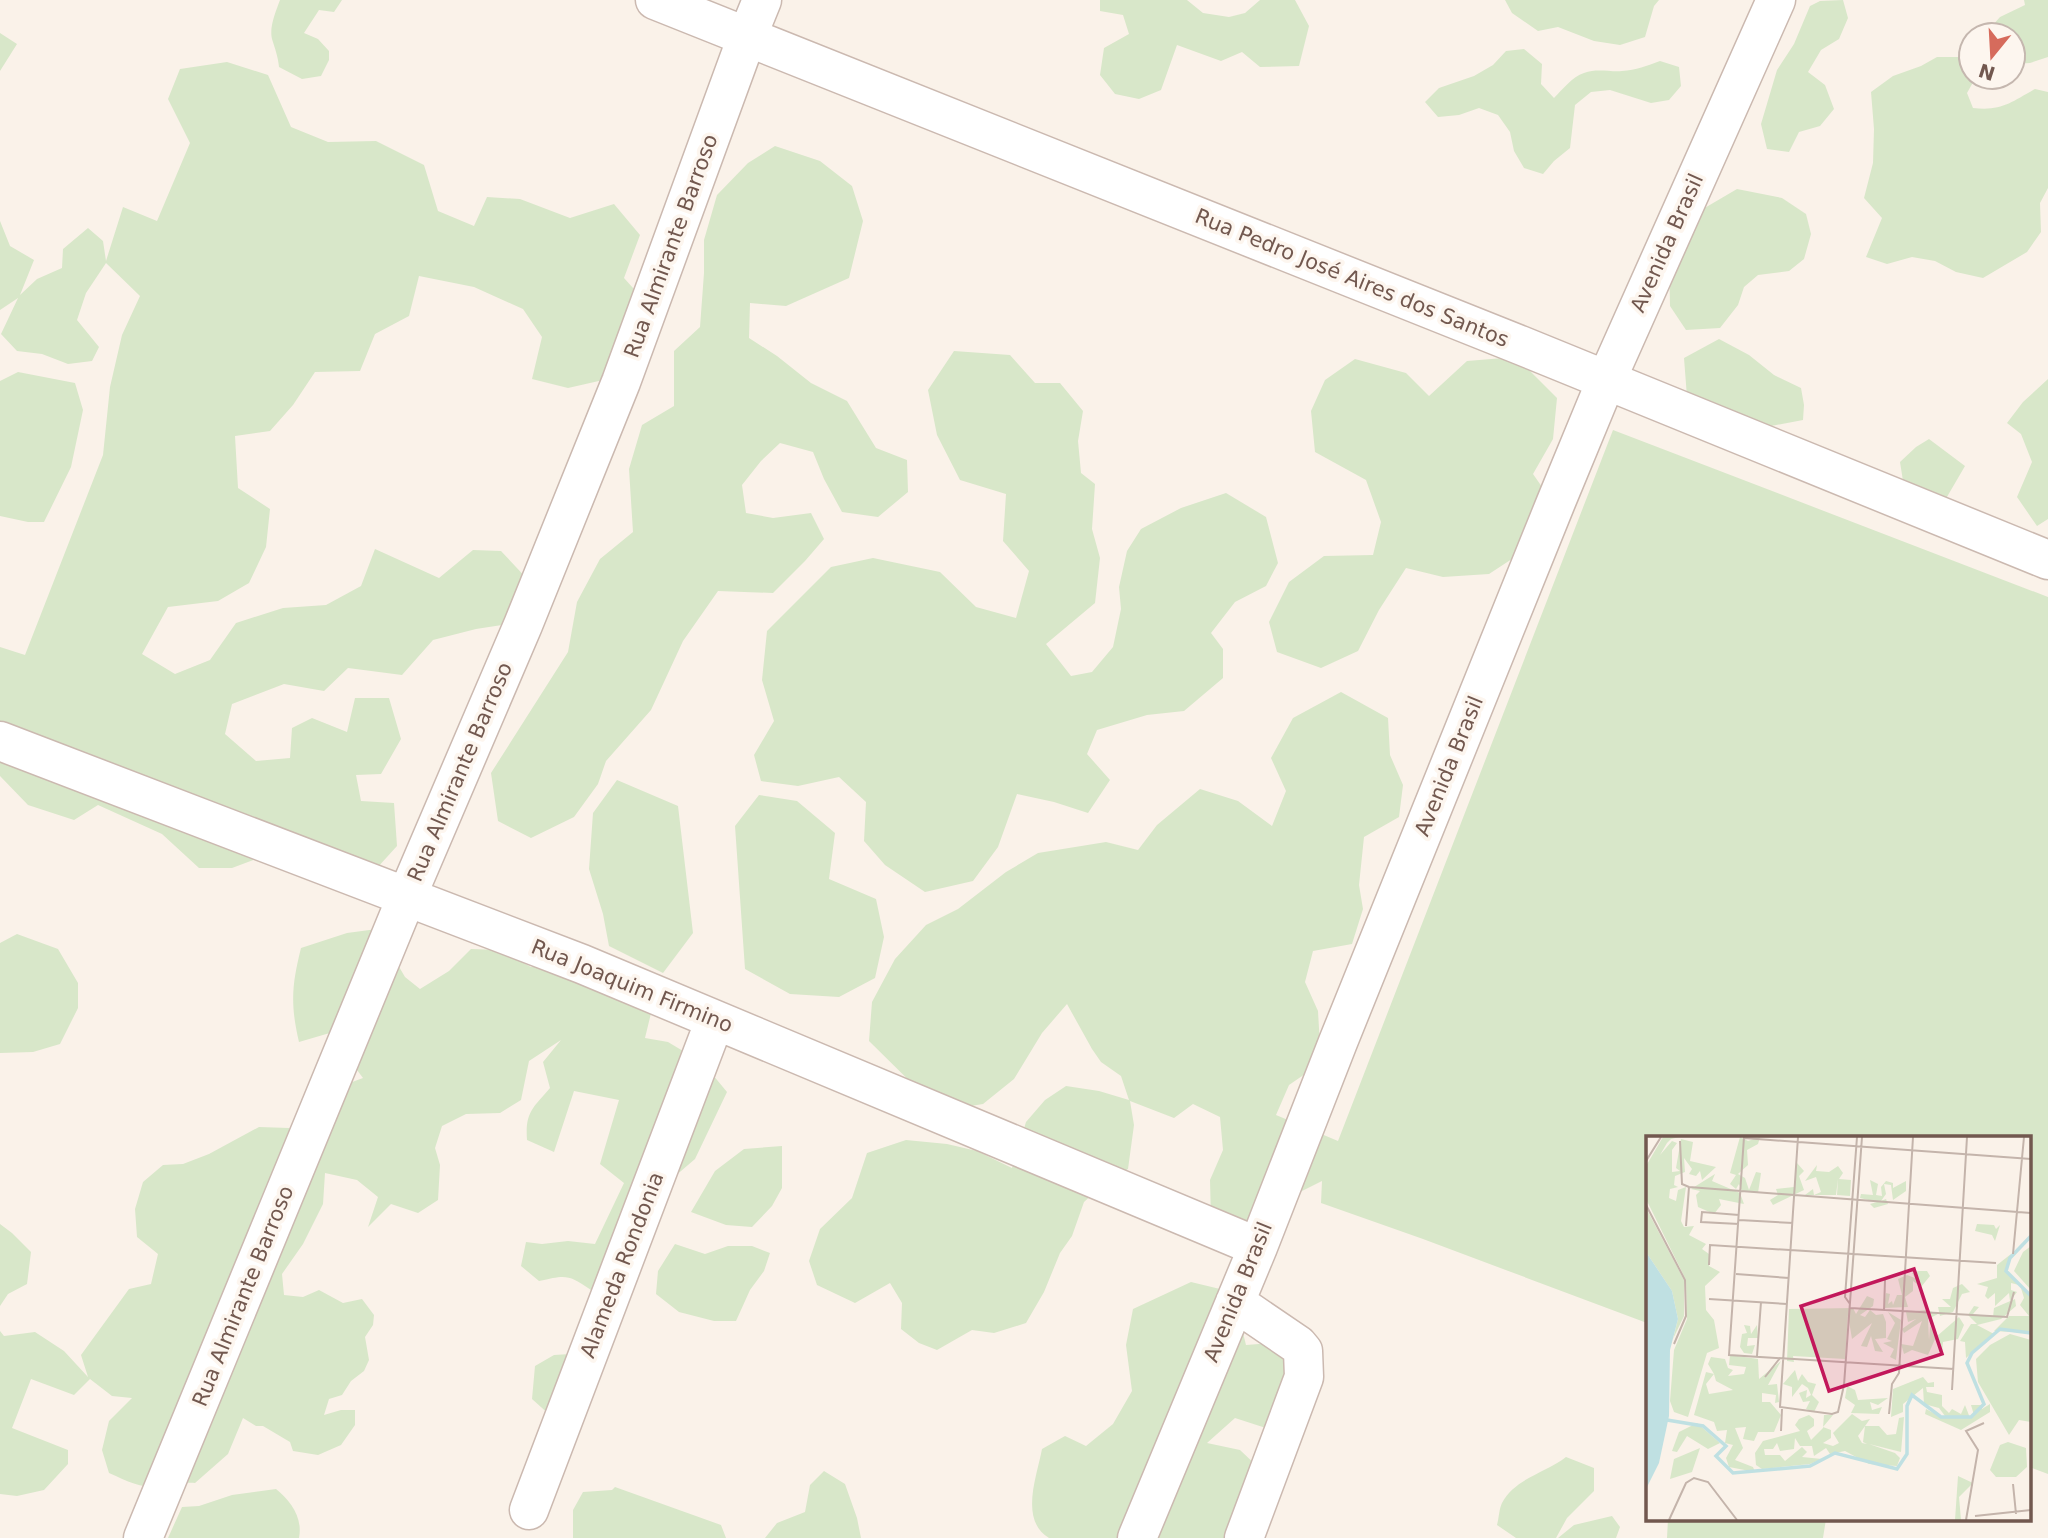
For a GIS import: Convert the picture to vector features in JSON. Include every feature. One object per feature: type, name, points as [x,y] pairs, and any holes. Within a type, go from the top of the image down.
[{"type":"street","name":"Rua Pedro José Aires dos Santos","points":[[655,0],[2048,560]]},
{"type":"street","name":"Rua Almirante Barroso","points":[[143,1538],[407,896],[523,625],[621,382],[762,0]]},
{"type":"street","name":"Avenida Brasil","points":[[1137,1538],[1258,1247],[1338,1042],[1606,381],[1776,0]]},
{"type":"street","name":"Rua Joaquim Firmino","points":[[0,741],[582,964],[1258,1247]]},
{"type":"street","name":"Alameda Rondonia","points":[[529,1510],[715,1020]]},
{"type":"street","points":[[1235,1301],[1298,1345],[1303,1352],[1304,1377],[1244,1538]]},
{"type":"green space","points":[[280,0],[342,0],[334,12],[319,10],[304,33],[318,39],[329,51],[329,60],[321,76],[302,79],[279,67],[271,29]]},
{"type":"green space","points":[[1100,0],[1187,0],[1203,13],[1229,17],[1245,13],[1260,0],[1295,0],[1309,26],[1299,66],[1260,67],[1242,52],[1221,61],[1177,45],[1161,90],[1139,99],[1115,94],[1100,75],[1104,48],[1129,34],[1123,15],[1100,11]]},
{"type":"green space","points":[[1505,0],[1659,0],[1654,6],[1645,37],[1620,45],[1594,41],[1558,27],[1538,31],[1512,13]]},
{"type":"green space","points":[[1843,0],[1848,18],[1839,39],[1821,50],[1808,72],[1825,85],[1834,109],[1820,126],[1799,132],[1789,152],[1767,149],[1761,124],[1777,70],[1794,44],[1810,6],[1820,1]]},
{"type":"green space","points":[[2024,0],[2048,0],[2048,57],[2030,63],[2027,63],[2027,21],[1996,21],[2025,5]]},
{"type":"green space","points":[[0,33],[17,44],[0,71]]},
{"type":"green space","points":[[1524,49],[1542,64],[1541,84],[1554,98],[1572,80],[1584,73],[1632,70],[1660,61],[1679,67],[1681,86],[1669,100],[1651,103],[1610,90],[1591,92],[1575,105],[1570,148],[1543,174],[1524,168],[1514,151],[1510,132],[1498,115],[1479,108],[1459,115],[1438,117],[1425,102],[1439,88],[1474,76],[1493,65],[1506,51]]},
{"type":"green space","points":[[1937,57],[1957,57],[1957,91],[1968,91],[1973,108],[1999,107],[2035,89],[2048,92],[2048,188],[2040,203],[2041,232],[2027,252],[1983,278],[1956,272],[1935,261],[1912,257],[1887,264],[1866,257],[1882,218],[1864,198],[1873,163],[1871,92],[1893,76]]},
{"type":"green space","points":[[227,62],[268,75],[291,127],[328,142],[376,141],[424,165],[438,211],[474,226],[487,197],[520,199],[570,218],[614,204],[640,235],[624,278],[642,298],[612,378],[568,388],[532,379],[542,337],[523,309],[474,287],[419,276],[409,316],[375,334],[360,371],[315,372],[293,405],[270,431],[235,436],[238,488],[270,509],[266,547],[249,583],[218,601],[168,607],[142,654],[175,674],[210,660],[236,623],[283,608],[326,605],[361,586],[375,549],[439,578],[473,550],[501,551],[531,583],[515,623],[433,640],[402,675],[348,668],[324,691],[284,684],[232,704],[225,734],[256,761],[290,758],[292,728],[312,718],[347,732],[355,698],[389,698],[401,739],[381,774],[356,775],[361,801],[394,803],[397,846],[367,879],[286,848],[232,868],[199,868],[162,834],[98,805],[74,820],[28,805],[0,776],[0,647],[25,655],[103,455],[110,387],[122,335],[140,296],[106,263],[86,293],[77,320],[99,347],[92,361],[68,364],[42,354],[17,351],[1,334],[18,298],[0,310],[0,221],[10,246],[34,260],[20,295],[37,279],[62,268],[63,249],[88,228],[103,241],[106,261],[123,207],[157,221],[190,143],[168,99],[180,69]]},
{"type":"green space","points":[[775,146],[820,161],[852,186],[863,221],[849,278],[786,306],[750,303],[749,338],[811,383],[847,401],[876,448],[907,460],[908,492],[878,517],[842,512],[813,452],[780,443],[742,485],[746,513],[773,518],[811,513],[824,539],[773,593],[718,591],[683,641],[651,710],[606,761],[598,784],[574,817],[531,838],[498,821],[491,773],[568,652],[577,602],[600,559],[633,532],[629,469],[642,425],[674,406],[674,351],[700,327],[704,240],[717,195],[748,163]]},
{"type":"green space","points":[[1737,189],[1782,198],[1806,214],[1811,234],[1804,259],[1789,271],[1758,275],[1744,287],[1738,305],[1720,328],[1686,330],[1670,306],[1669,256],[1691,216]]},
{"type":"green space","points":[[1719,339],[1749,355],[1774,375],[1801,388],[1803,420],[1771,426],[1687,397],[1684,358]]},
{"type":"green space","points":[[954,351],[1010,355],[1035,383],[1060,383],[1083,411],[1078,441],[1081,473],[1095,484],[1092,529],[1100,558],[1095,603],[1046,644],[1071,676],[1092,672],[1113,647],[1121,609],[1119,587],[1127,551],[1141,529],[1181,508],[1226,493],[1266,517],[1278,563],[1266,586],[1235,602],[1211,633],[1223,649],[1223,678],[1184,711],[1147,715],[1097,730],[1087,754],[1110,780],[1088,813],[1017,794],[998,847],[973,881],[925,892],[885,865],[864,841],[866,802],[839,777],[798,786],[761,781],[754,755],[774,721],[762,680],[767,631],[831,567],[873,558],[940,572],[976,607],[1016,618],[1029,571],[1003,541],[1006,494],[960,480],[937,435],[928,390]]},
{"type":"green space","points":[[1516,357],[1557,398],[1553,439],[1533,474],[1549,497],[1530,547],[1489,574],[1443,577],[1406,568],[1379,610],[1358,651],[1321,668],[1277,652],[1269,622],[1289,582],[1324,556],[1373,555],[1381,522],[1366,480],[1315,452],[1311,411],[1325,380],[1355,359],[1406,373],[1429,396],[1467,361]]},
{"type":"green space","points":[[18,372],[75,383],[83,410],[71,467],[44,522],[28,522],[0,516],[0,381]]},
{"type":"green space","points":[[2048,379],[2048,519],[2037,526],[2017,497],[2032,462],[2021,434],[2007,423],[2023,402]]},
{"type":"green space","points":[[1613,430],[2048,597],[2048,1474],[2030,1467],[2030,1136],[1646,1136],[1646,1323],[1321,1203],[1322,1181],[1274,1205],[1261,1239],[1211,1219],[1210,1180],[1223,1150],[1220,1117],[1193,1104],[1174,1118],[1130,1101],[1134,1125],[1128,1169],[1109,1179],[1084,1202],[1072,1236],[1060,1253],[1044,1292],[1026,1323],[994,1333],[972,1330],[937,1350],[919,1343],[901,1329],[902,1303],[890,1283],[855,1303],[817,1285],[809,1261],[820,1229],[852,1198],[867,1153],[906,1140],[947,1144],[977,1151],[1012,1168],[1026,1122],[1045,1100],[1066,1086],[1099,1091],[1129,1100],[1121,1076],[1101,1062],[1067,1004],[1042,1033],[1014,1079],[983,1104],[940,1111],[869,1041],[872,1002],[895,959],[926,925],[958,909],[1006,872],[1038,853],[1106,842],[1138,850],[1157,825],[1200,789],[1238,801],[1272,826],[1286,791],[1271,758],[1293,718],[1341,692],[1388,718],[1390,755],[1403,785],[1399,817],[1364,837],[1359,885],[1363,909],[1352,944],[1313,951],[1305,982],[1318,1011],[1321,1063],[1289,1085],[1276,1115],[1338,1141]]},
{"type":"green space","points":[[1929,439],[1965,466],[1944,502],[1903,481],[1900,462]]},
{"type":"green space","points":[[617,780],[678,806],[693,933],[663,973],[609,946],[603,914],[589,869],[593,813]]},
{"type":"green space","points":[[759,795],[797,801],[835,833],[829,879],[876,899],[884,937],[875,978],[839,997],[790,994],[745,969],[735,826]]},
{"type":"green space","points":[[377,929],[405,977],[420,989],[449,971],[471,949],[499,950],[531,967],[560,964],[653,1005],[645,1038],[668,1042],[703,1063],[727,1092],[695,1159],[674,1177],[615,1287],[591,1290],[566,1277],[539,1281],[521,1266],[526,1242],[542,1244],[568,1241],[595,1244],[624,1183],[600,1164],[619,1100],[574,1091],[554,1152],[527,1140],[529,1117],[550,1088],[543,1062],[561,1040],[529,1061],[521,1100],[500,1113],[466,1114],[442,1126],[435,1148],[440,1165],[438,1200],[418,1213],[391,1204],[368,1227],[378,1197],[357,1180],[325,1173],[323,1204],[303,1244],[282,1274],[284,1295],[303,1297],[319,1290],[343,1303],[362,1299],[374,1315],[373,1325],[365,1337],[369,1360],[364,1371],[351,1381],[342,1395],[329,1399],[324,1415],[341,1410],[355,1410],[355,1425],[341,1445],[318,1455],[293,1451],[290,1442],[243,1418],[228,1454],[195,1483],[168,1487],[144,1486],[109,1473],[102,1450],[109,1421],[132,1398],[112,1396],[90,1379],[74,1395],[31,1379],[12,1428],[68,1450],[68,1464],[44,1490],[17,1496],[0,1494],[0,1331],[4,1336],[35,1332],[64,1351],[88,1377],[81,1355],[129,1289],[151,1284],[158,1254],[137,1237],[135,1209],[143,1182],[163,1165],[183,1164],[209,1154],[259,1127],[289,1128],[310,1154],[328,1091],[363,1078],[348,1058],[340,1030],[299,1042],[293,994],[301,948],[347,933]]},
{"type":"green space","points":[[17,934],[58,949],[78,983],[78,1008],[60,1044],[33,1052],[0,1053],[0,943]]},
{"type":"green space","points":[[782,1146],[782,1188],[772,1206],[752,1227],[726,1225],[691,1212],[715,1171],[744,1149]]},
{"type":"green space","points":[[0,1224],[31,1252],[27,1284],[8,1294],[0,1306]]},
{"type":"green space","points":[[675,1244],[705,1254],[728,1246],[752,1246],[770,1253],[764,1271],[750,1290],[736,1321],[714,1321],[679,1312],[656,1294],[658,1271]]},
{"type":"green space","points":[[1191,1282],[1220,1289],[1240,1321],[1246,1345],[1283,1342],[1314,1376],[1272,1430],[1235,1418],[1207,1443],[1240,1450],[1275,1483],[1257,1538],[1049,1538],[1040,1530],[1032,1509],[1034,1484],[1042,1449],[1065,1436],[1086,1446],[1113,1424],[1132,1391],[1126,1345],[1133,1309]]},
{"type":"green space","points":[[587,1353],[561,1425],[532,1399],[535,1366],[554,1355]]},
{"type":"green space","points":[[1566,1457],[1594,1468],[1594,1491],[1567,1518],[1556,1538],[1516,1538],[1497,1525],[1502,1503],[1515,1488]]},
{"type":"green space","points":[[824,1471],[845,1484],[861,1538],[765,1538],[777,1523],[805,1512],[810,1485]]},
{"type":"green space","points":[[615,1487],[721,1525],[726,1538],[573,1538],[573,1510],[583,1492],[612,1490]]},
{"type":"green space","points":[[276,1489],[295,1510],[299,1538],[168,1538],[182,1507],[199,1506],[232,1495]]},
{"type":"green space","points":[[1612,1516],[1620,1527],[1616,1538],[1558,1538],[1574,1525]]},
{"type":"green space","points":[[1668,1520],[1826,1520],[1823,1538],[1667,1538]]}]
